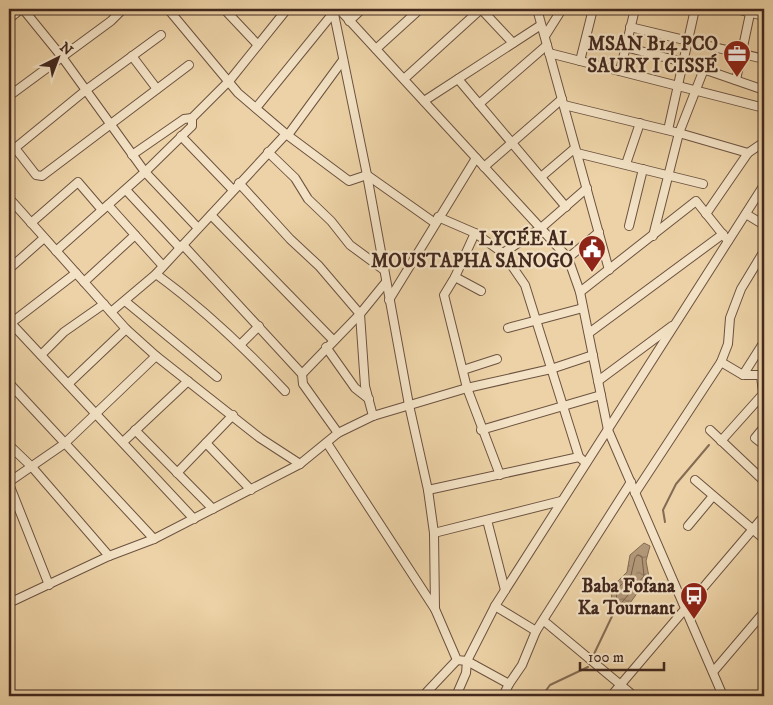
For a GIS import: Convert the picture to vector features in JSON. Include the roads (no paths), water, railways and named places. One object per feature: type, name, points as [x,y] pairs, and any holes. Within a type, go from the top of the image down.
[{"type":"street","points":[[11,14],[22,9],[62,57],[145,172],[198,228]]},
{"type":"street","points":[[9,96],[124,9]]},
{"type":"street","points":[[168,9],[230,80],[238,92],[287,134],[349,181],[367,175]]},
{"type":"street","points":[[224,9],[258,45]]},
{"type":"street","points":[[349,20],[362,9]]},
{"type":"street","points":[[376,49],[420,9]]},
{"type":"street","points":[[404,79],[481,9],[513,43]]},
{"type":"street","points":[[537,9],[609,270]]},
{"type":"street","points":[[544,36],[562,9]]},
{"type":"street","points":[[580,61],[593,9]]},
{"type":"street","points":[[620,71],[635,9]]},
{"type":"street","points":[[668,130],[695,9]]},
{"type":"street","points":[[736,9],[751,10],[764,16]]},
{"type":"street","points":[[132,155],[184,119],[192,118],[230,80],[285,10]]},
{"type":"street","points":[[256,108],[335,10]]},
{"type":"street","points":[[335,10],[349,20],[568,258],[580,292],[608,430],[723,696]]},
{"type":"street","points":[[335,10],[409,405],[428,490],[434,533],[435,609]]},
{"type":"street","points":[[736,80],[751,10]]},
{"type":"street","points":[[424,101],[541,25]]},
{"type":"street","points":[[630,28],[764,59]]},
{"type":"street","points":[[161,35],[86,90],[12,151],[36,175],[42,176],[189,65]]},
{"type":"street","points":[[626,47],[683,62],[764,90]]},
{"type":"street","points":[[548,49],[580,61],[764,108]]},
{"type":"street","points":[[479,104],[548,49]]},
{"type":"street","points":[[132,56],[157,89]]},
{"type":"street","points":[[111,312],[156,274],[268,152],[287,134],[343,60]]},
{"type":"street","points":[[652,236],[667,175],[680,133],[704,69]]},
{"type":"street","points":[[458,79],[566,207]]},
{"type":"street","points":[[563,102],[748,153]]},
{"type":"street","points":[[484,167],[563,102]]},
{"type":"street","points":[[56,251],[145,172],[192,126],[192,118]]},
{"type":"street","points":[[626,164],[640,123]]},
{"type":"street","points":[[181,136],[233,190]]},
{"type":"street","points":[[706,214],[748,153],[764,142]]},
{"type":"street","points":[[576,150],[703,184]]},
{"type":"street","points":[[541,177],[576,150]]},
{"type":"street","points":[[268,152],[294,178],[308,199],[331,221],[355,250],[384,270]]},
{"type":"street","points":[[389,300],[476,158]]},
{"type":"street","points":[[628,226],[644,169]]},
{"type":"street","points":[[367,175],[437,220],[475,233],[503,253],[525,285],[579,457],[586,463]]},
{"type":"street","points":[[31,222],[78,182],[135,235],[163,266]]},
{"type":"street","points":[[240,183],[290,239],[319,266],[360,314],[365,386],[373,416]]},
{"type":"street","points":[[456,696],[466,673],[467,661],[495,606],[764,185]]},
{"type":"street","points":[[503,253],[541,228],[587,188]]},
{"type":"street","points":[[126,190],[259,326],[302,374],[303,384],[338,433]]},
{"type":"street","points":[[580,292],[696,201],[728,241]]},
{"type":"street","points":[[10,203],[31,222],[126,329],[156,356],[260,438],[300,464]]},
{"type":"street","points":[[746,214],[764,225]]},
{"type":"street","points":[[211,215],[333,340]]},
{"type":"street","points":[[568,258],[599,232]]},
{"type":"street","points":[[475,233],[455,277],[444,295],[467,388],[481,430],[500,475]]},
{"type":"street","points":[[589,333],[722,234]]},
{"type":"street","points":[[84,282],[135,235]]},
{"type":"street","points":[[9,269],[44,238]]},
{"type":"street","points":[[635,493],[721,362],[728,344],[730,318],[741,289],[764,251]]},
{"type":"street","points":[[76,272],[10,322],[194,519]]},
{"type":"street","points":[[156,274],[190,299],[241,344],[285,392]]},
{"type":"street","points":[[455,277],[481,291]]},
{"type":"street","points":[[302,374],[326,346],[360,314],[386,282]]},
{"type":"street","points":[[125,300],[217,377]]},
{"type":"street","points":[[41,355],[64,332],[104,304]]},
{"type":"street","points":[[508,328],[583,308]]},
{"type":"street","points":[[598,381],[676,323]]},
{"type":"street","points":[[241,344],[259,326]]},
{"type":"street","points":[[68,384],[126,329]]},
{"type":"street","points":[[743,375],[764,342]]},
{"type":"street","points":[[326,346],[355,388],[368,399]]},
{"type":"street","points":[[9,601],[49,585],[109,556],[154,539],[212,510],[300,464],[338,433],[373,416],[467,388],[551,369],[593,355]]},
{"type":"street","points":[[49,585],[9,483],[64,444],[156,356]]},
{"type":"street","points":[[463,370],[497,359]]},
{"type":"street","points":[[721,362],[743,375],[763,375],[763,394],[721,441]]},
{"type":"street","points":[[123,442],[188,381]]},
{"type":"street","points":[[9,383],[154,539]]},
{"type":"street","points":[[481,430],[601,395]]},
{"type":"street","points":[[177,473],[232,416]]},
{"type":"street","points":[[764,427],[755,438],[764,446]]},
{"type":"street","points":[[135,430],[212,510]]},
{"type":"street","points":[[710,430],[764,481]]},
{"type":"street","points":[[206,443],[251,490]]},
{"type":"street","points":[[327,443],[435,609],[457,660]]},
{"type":"street","points":[[9,445],[32,467],[109,556]]},
{"type":"street","points":[[428,490],[579,457]]},
{"type":"street","points":[[695,480],[764,539]]},
{"type":"street","points":[[503,696],[522,665],[536,631],[631,482]]},
{"type":"street","points":[[688,526],[713,496]]},
{"type":"street","points":[[434,533],[562,501]]},
{"type":"street","points":[[611,696],[764,516]]},
{"type":"street","points":[[488,520],[505,590]]},
{"type":"street","points":[[495,606],[536,631]]},
{"type":"street","points":[[713,672],[764,612]]},
{"type":"street","points":[[544,621],[634,696]]},
{"type":"street","points":[[457,660],[467,661],[509,684]]},
{"type":"street","points":[[423,696],[457,660]]},
{"type":"water","points":[[644,543],[650,546],[646,561],[649,577],[622,614],[611,608],[612,587],[627,572],[630,555]]},
{"type":"waterway","points":[[665,522],[663,510],[676,484],[709,445]]},
{"type":"waterway","points":[[594,654],[615,610]]},
{"type":"waterway","points":[[542,696],[550,685],[588,667]]},
{"type":"place","name":"MSAN B14 PCO SAURY I CISSÉ","points":[[737,78]]},
{"type":"place","name":"LYCÉE AL MOUSTAPHA SANOGO","points":[[592,273]]},
{"type":"place","name":"Baba Fofana Ka Tournant","points":[[694,620]]}]
